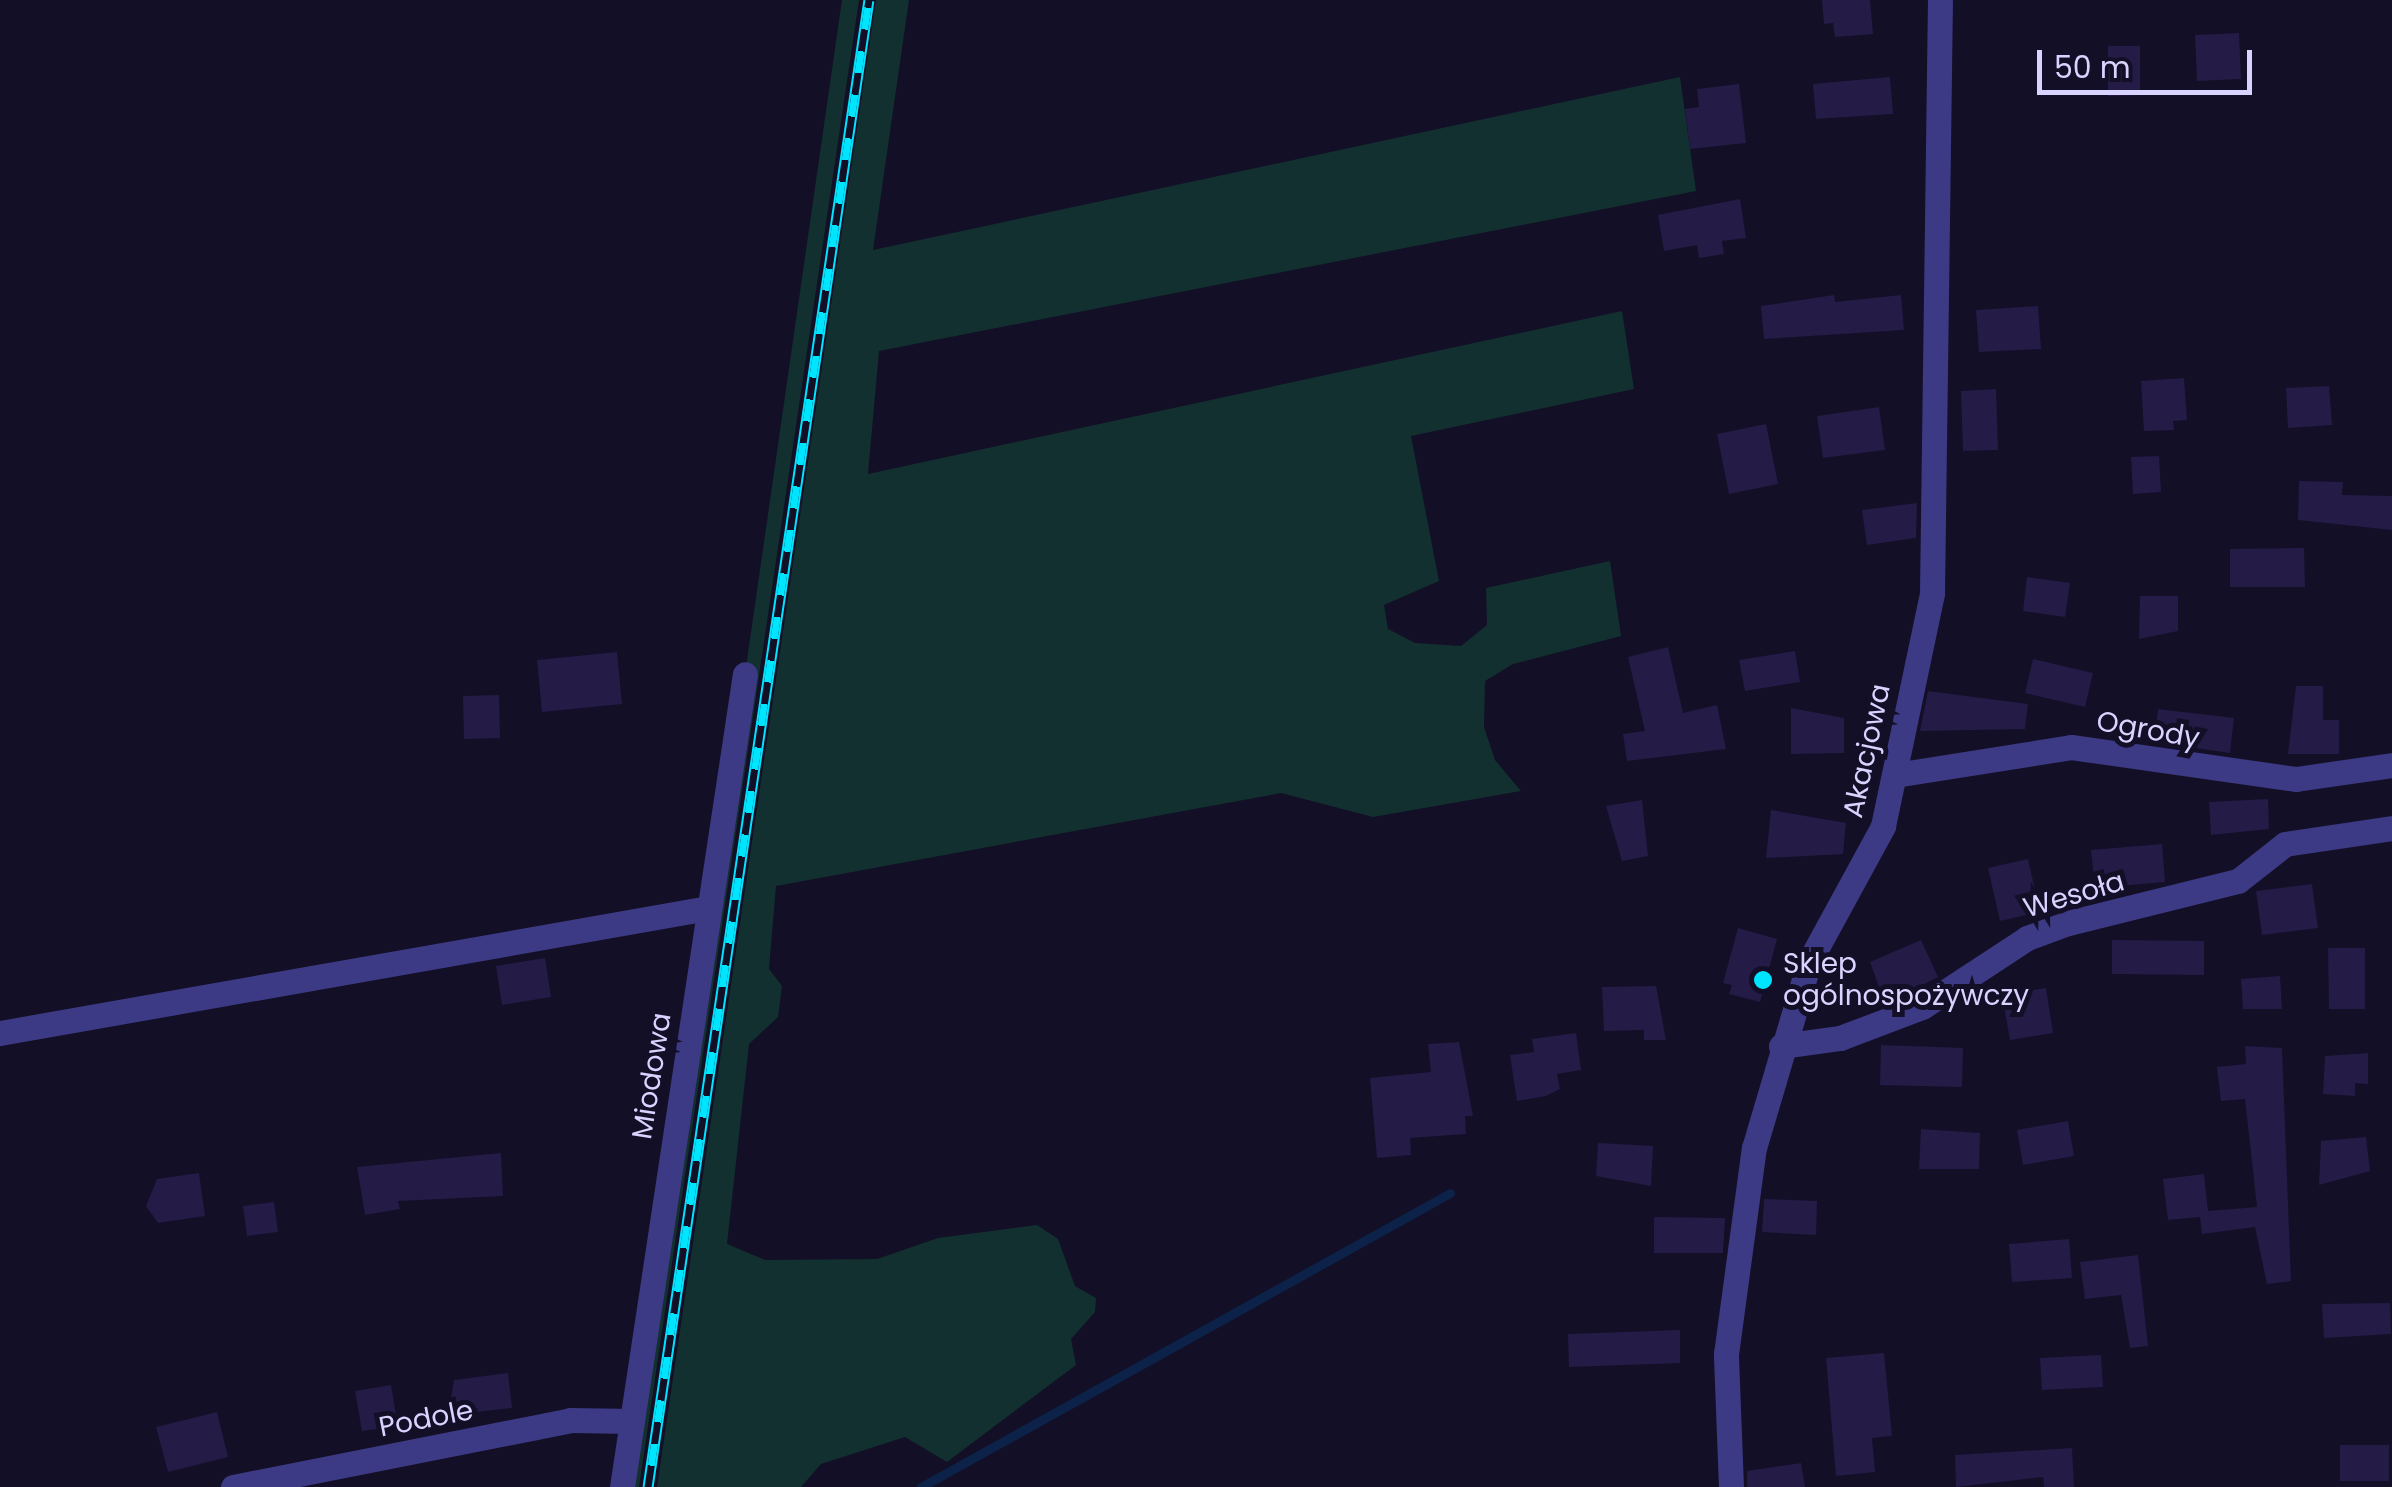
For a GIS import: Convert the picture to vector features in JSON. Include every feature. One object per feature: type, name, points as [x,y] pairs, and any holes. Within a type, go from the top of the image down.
[{"type":"street","name":"Akacjowa","points":[[1731,1487],[1726,1354],[1749,1176],[1781,1046],[1809,962],[1868,864],[1895,776],[1938,532],[1940,0]]},
{"type":"street","name":"Miodowa","points":[[622,1487],[745,674]]},
{"type":"street","name":"Ogrody","points":[[1895,776],[2072,747],[2296,778],[2392,764]]},
{"type":"street","name":"Wesoła","points":[[1781,1046],[1840,1038],[1922,1007],[2027,938],[2068,923],[2238,882],[2285,844],[2392,828]]},
{"type":"street","points":[[0,1034],[708,908]]},
{"type":"street","name":"Podole","points":[[233,1487],[570,1420],[632,1420]]},
{"type":"green space","points":[[842,0],[859,0],[639,1487],[628,1487]]},
{"type":"green space","points":[[876,0],[909,0],[873,250],[1680,77],[1696,191],[879,351],[868,474],[1622,311],[1634,389],[1411,436],[1439,581],[1384,605],[1388,629],[1415,643],[1461,646],[1487,625],[1486,588],[1610,561],[1621,636],[1513,664],[1485,681],[1484,727],[1495,760],[1521,791],[1373,817],[1281,793],[776,886],[769,969],[782,986],[778,1017],[749,1044],[727,1244],[765,1260],[877,1259],[938,1238],[1037,1225],[1058,1239],[1075,1286],[1096,1298],[1095,1312],[1071,1339],[1076,1365],[947,1462],[905,1437],[821,1464],[801,1487],[657,1487]]},
{"type":"building","points":[[1822,0],[1870,0],[1873,34],[1835,37],[1833,23],[1824,24]]},
{"type":"building","points":[[2239,33],[2241,79],[2197,81],[2195,35]]},
{"type":"building","points":[[2108,46],[2140,46],[2140,95],[2108,96]]},
{"type":"building","points":[[1890,77],[1893,114],[1816,119],[1813,84]]},
{"type":"building","points":[[1739,84],[1746,143],[1690,149],[1685,109],[1699,107],[1697,89]]},
{"type":"building","points":[[1740,199],[1746,238],[1722,241],[1724,254],[1699,258],[1697,245],[1664,251],[1658,215]]},
{"type":"building","points":[[1834,295],[1835,302],[1901,295],[1904,330],[1764,339],[1761,306]]},
{"type":"building","points":[[2038,306],[2041,349],[1979,352],[1976,310]]},
{"type":"building","points":[[2184,378],[2187,420],[2173,421],[2174,430],[2144,431],[2141,381]]},
{"type":"building","points":[[2329,386],[2332,425],[2288,428],[2286,388]]},
{"type":"building","points":[[1996,389],[1998,450],[1963,451],[1961,391]]},
{"type":"building","points":[[1879,407],[1885,450],[1823,458],[1817,416]]},
{"type":"building","points":[[1766,424],[1778,484],[1729,494],[1717,434]]},
{"type":"building","points":[[2159,456],[2161,492],[2133,494],[2131,457]]},
{"type":"building","points":[[2299,481],[2343,482],[2342,495],[2392,496],[2392,530],[2298,520]]},
{"type":"building","points":[[1917,503],[1916,538],[1867,545],[1862,510]]},
{"type":"building","points":[[2304,548],[2305,587],[2230,587],[2230,549]]},
{"type":"building","points":[[2027,577],[2070,583],[2065,617],[2023,611]]},
{"type":"building","points":[[2140,596],[2178,596],[2178,631],[2139,639]]},
{"type":"building","points":[[1668,647],[1683,713],[1717,705],[1726,749],[1627,761],[1623,734],[1645,731],[1628,657]]},
{"type":"building","points":[[1795,651],[1800,682],[1745,691],[1739,660]]},
{"type":"building","points":[[617,652],[622,704],[542,712],[537,660]]},
{"type":"building","points":[[2033,659],[2093,673],[2085,707],[2025,693]]},
{"type":"building","points":[[2296,686],[2323,686],[2323,720],[2339,720],[2339,754],[2288,754]]},
{"type":"building","points":[[1928,691],[2028,704],[2025,729],[1920,731]]},
{"type":"building","points":[[499,695],[500,738],[464,739],[463,696]]},
{"type":"building","points":[[1791,708],[1844,718],[1844,753],[1791,754]]},
{"type":"building","points":[[2158,709],[2234,718],[2230,753],[2154,742]]},
{"type":"building","points":[[2268,799],[2269,829],[2211,835],[2209,802]]},
{"type":"building","points":[[1642,800],[1648,856],[1622,861],[1606,806]]},
{"type":"building","points":[[1771,810],[1846,823],[1843,854],[1766,858]]},
{"type":"building","points":[[2162,844],[2165,882],[2095,888],[2091,850]]},
{"type":"building","points":[[2028,859],[2040,912],[2000,921],[1988,868]]},
{"type":"building","points":[[2312,884],[2318,928],[2262,935],[2256,891]]},
{"type":"building","points":[[1738,928],[1777,939],[1760,1002],[1729,994],[1732,985],[1723,983]]},
{"type":"building","points":[[1921,940],[1938,977],[1885,1004],[1870,962]]},
{"type":"building","points":[[2112,940],[2204,941],[2204,975],[2112,974]]},
{"type":"building","points":[[2328,948],[2365,948],[2365,1009],[2329,1009]]},
{"type":"building","points":[[545,958],[551,997],[502,1005],[496,966]]},
{"type":"building","points":[[2280,976],[2282,1009],[2243,1009],[2241,979]]},
{"type":"building","points":[[1656,986],[1666,1040],[1644,1040],[1644,1030],[1604,1031],[1602,987]]},
{"type":"building","points":[[2046,988],[2053,1033],[2010,1040],[2002,995]]},
{"type":"building","points":[[1576,1033],[1581,1070],[1557,1074],[1560,1089],[1546,1096],[1517,1101],[1510,1055],[1534,1052],[1532,1039]]},
{"type":"building","points":[[1459,1042],[1473,1116],[1465,1116],[1466,1134],[1410,1138],[1411,1155],[1377,1158],[1370,1078],[1431,1072],[1428,1044]]},
{"type":"building","points":[[1881,1045],[1963,1048],[1962,1087],[1880,1085]]},
{"type":"building","points":[[2245,1046],[2282,1048],[2291,1281],[2267,1284],[2255,1227],[2202,1234],[2200,1217],[2168,1220],[2163,1179],[2204,1174],[2208,1211],[2257,1207],[2245,1099],[2221,1101],[2217,1067],[2246,1064]]},
{"type":"building","points":[[2368,1053],[2368,1084],[2355,1083],[2355,1096],[2323,1094],[2325,1056]]},
{"type":"building","points":[[2068,1121],[2074,1156],[2023,1165],[2017,1130]]},
{"type":"building","points":[[1921,1129],[1980,1133],[1979,1169],[1919,1169]]},
{"type":"building","points":[[2366,1137],[2370,1171],[2319,1185],[2321,1141]]},
{"type":"building","points":[[1598,1143],[1653,1146],[1651,1186],[1596,1176]]},
{"type":"building","points":[[501,1153],[503,1196],[398,1201],[400,1209],[365,1215],[357,1167]]},
{"type":"building","points":[[199,1173],[205,1216],[158,1223],[146,1206],[157,1179]]},
{"type":"building","points":[[1764,1199],[1817,1201],[1816,1235],[1762,1232]]},
{"type":"building","points":[[274,1202],[278,1232],[247,1236],[243,1206]]},
{"type":"building","points":[[1654,1217],[1725,1218],[1723,1253],[1654,1253]]},
{"type":"building","points":[[2069,1239],[2072,1278],[2012,1282],[2009,1244]]},
{"type":"building","points":[[2138,1255],[2148,1346],[2130,1348],[2121,1295],[2085,1299],[2080,1262]]},
{"type":"building","points":[[2390,1303],[2391,1334],[2324,1338],[2322,1304]]},
{"type":"building","points":[[1680,1330],[1680,1363],[1569,1367],[1568,1334]]},
{"type":"building","points":[[1884,1353],[1892,1436],[1872,1438],[1875,1472],[1836,1476],[1826,1358]]},
{"type":"building","points":[[2101,1355],[2103,1387],[2042,1390],[2040,1358]]},
{"type":"building","points":[[508,1373],[512,1408],[448,1415],[454,1380]]},
{"type":"building","points":[[391,1385],[398,1426],[362,1431],[355,1391]]},
{"type":"building","points":[[217,1412],[228,1457],[168,1472],[156,1427]]},
{"type":"building","points":[[2340,1445],[2389,1445],[2389,1481],[2340,1481]]},
{"type":"building","points":[[2072,1448],[2074,1487],[2044,1487],[2043,1477],[1956,1487],[1955,1455]]},
{"type":"building","points":[[1801,1463],[1805,1487],[1747,1487],[1747,1471]]},
{"type":"waterway","points":[[921,1487],[1450,1193]]},
{"type":"railway","points":[[648,1487],[869,0]]},
{"type":"place","name":"Sklep ogólnospożywczy","points":[[1763,980]]}]
